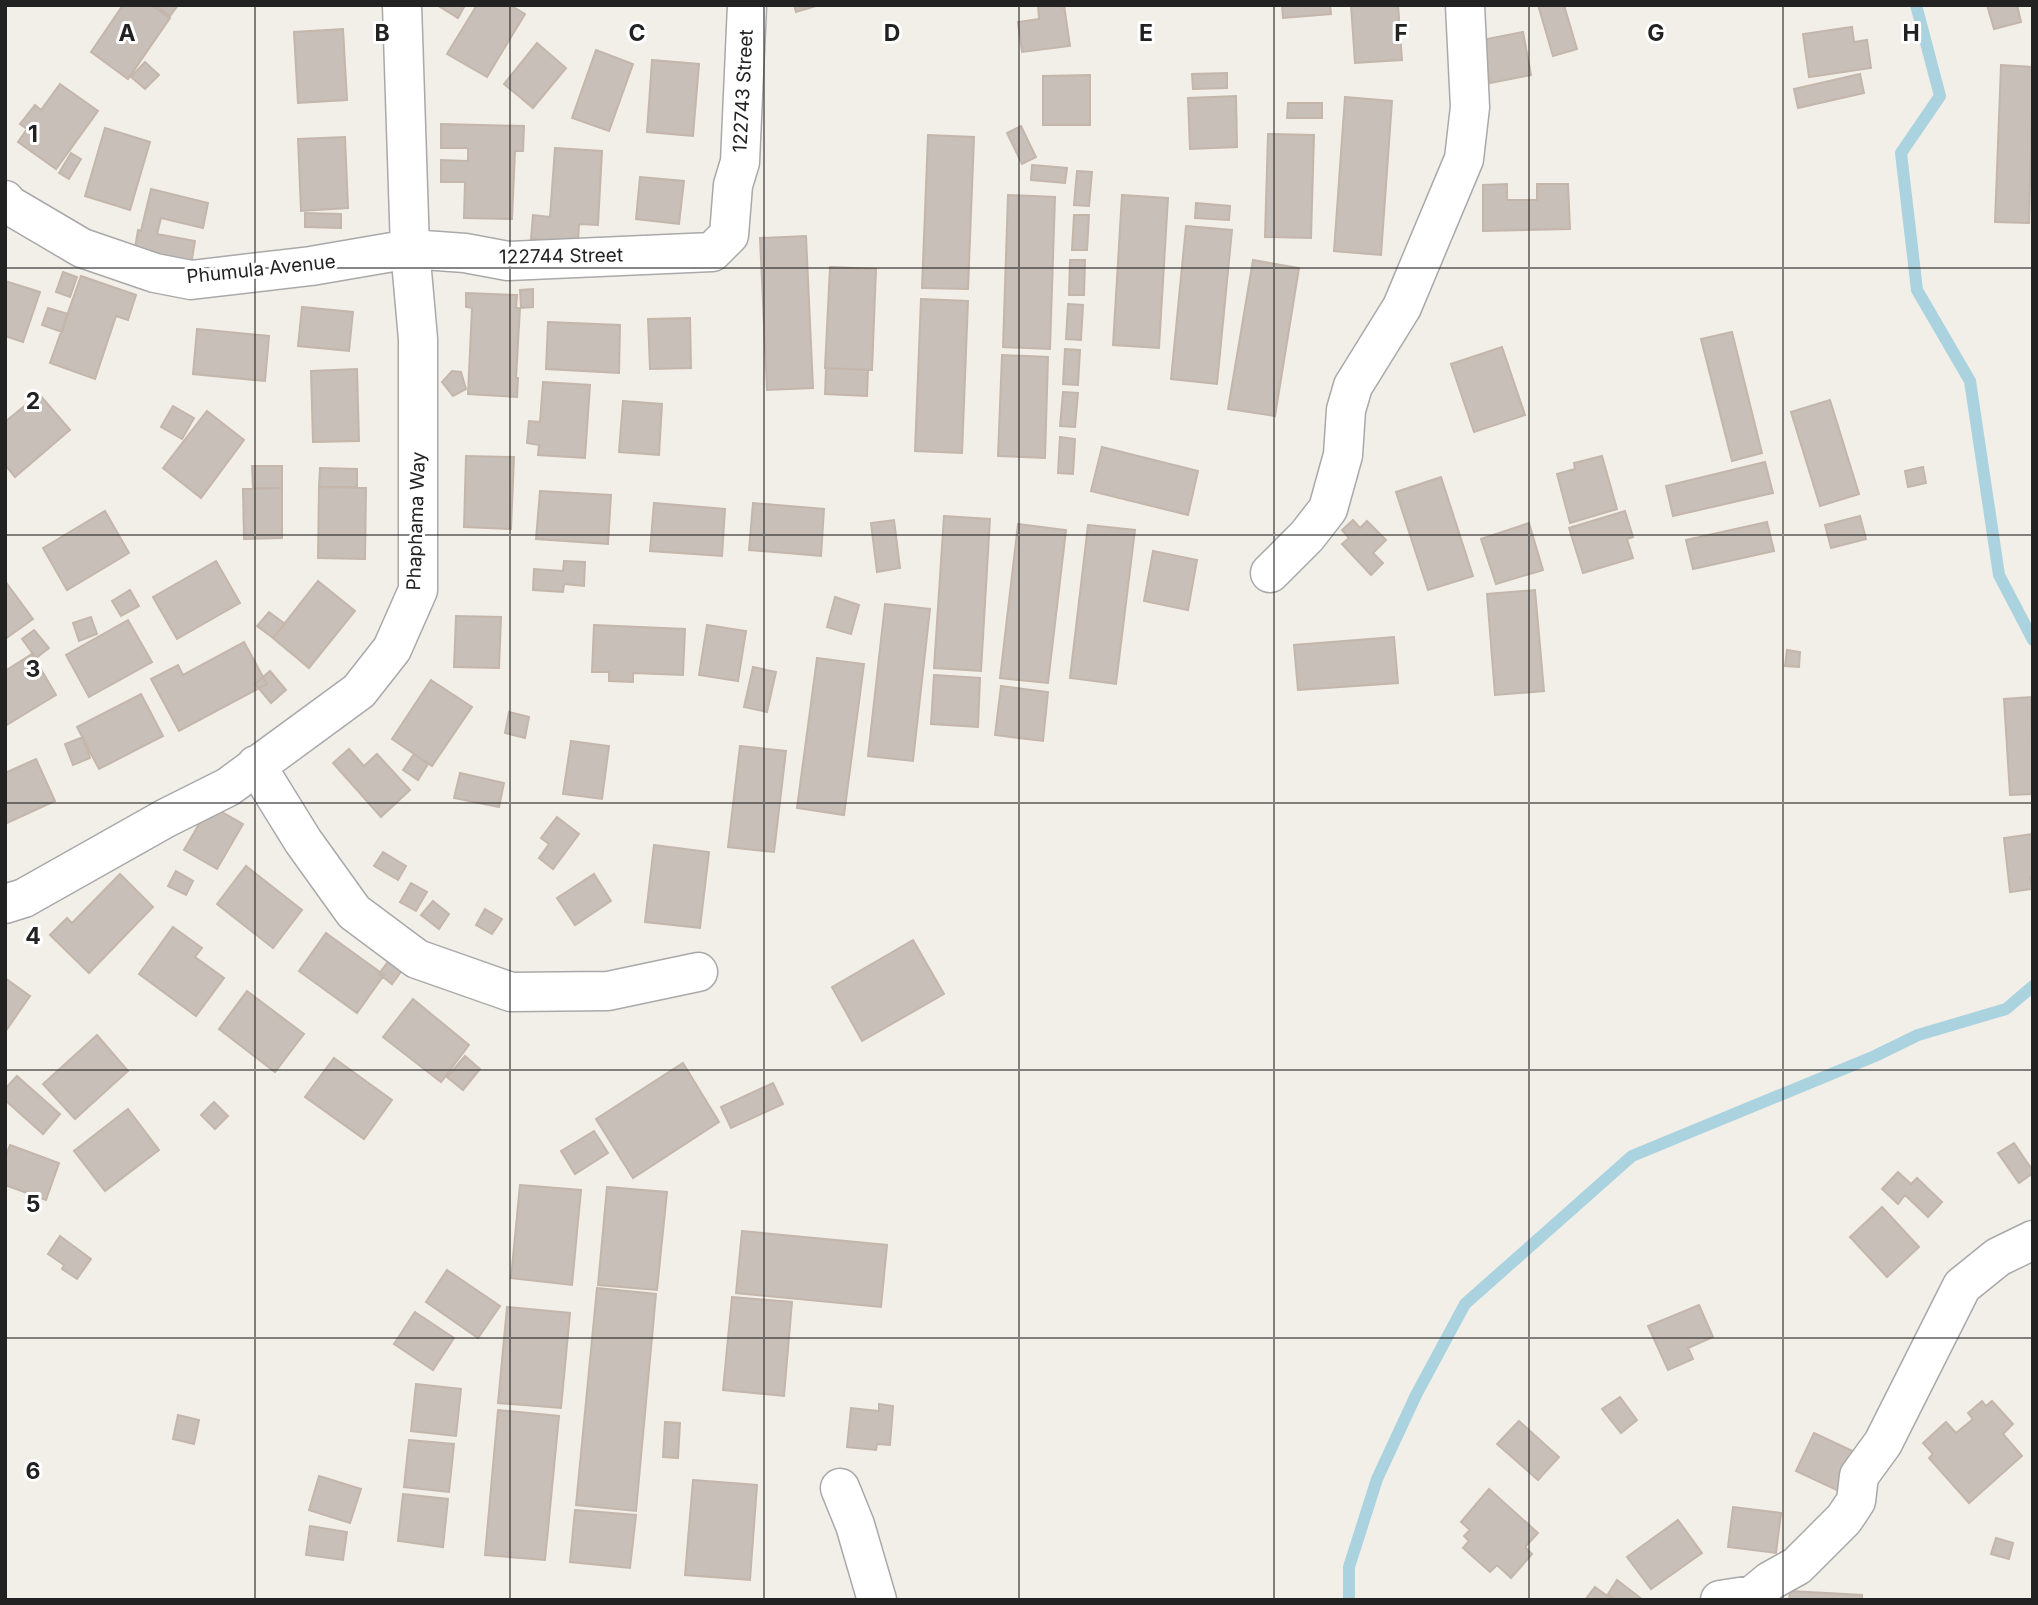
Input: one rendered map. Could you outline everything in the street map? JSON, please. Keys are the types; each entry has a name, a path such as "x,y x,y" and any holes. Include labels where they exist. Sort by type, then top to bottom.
{"street":[{"name":"Phaphama Way","path":"5,904 24,898 166,818 228,787 359,691 392,649 418,590 418,340 410,249 402,5"},
{"name":"122743 Street","path":"712,251 729,236 733,185 740,162 747,5"},
{"path":"1270,573 1307,536 1328,509 1343,455 1346,410 1353,386 1402,307 1464,159 1470,107 1465,5"},
{"name":"Phumula Avenue","path":"5,200 9,205 82,248 155,274 191,280 311,266 410,249"},
{"name":"122744 Street","path":"410,249 465,253 508,261 712,251"},
{"path":"256,765 303,841 354,912 417,958 511,992 608,991 698,972"},
{"path":"1720,1600 1753,1595 1770,1581 1797,1566 1844,1519 1856,1501 1859,1476 1883,1443 1962,1286 1998,1257 2033,1240"},
{"path":"840,1488 855,1525 877,1600"}],"building":[{"path":"123,5 151,5 170,18 128,79 91,52"},
{"path":"155,5 178,5 170,16"},
{"path":"437,5 465,5 458,18"},
{"path":"477,5 510,5 525,14 487,77 447,54"},
{"path":"794,5 819,5 796,12"},
{"path":"1038,5 1064,5 1070,46 1022,52 1018,22 1039,19"},
{"path":"1282,5 1330,5 1331,14 1283,18"},
{"path":"1351,5 1398,5 1402,60 1355,63"},
{"path":"1538,5 1564,5 1577,49 1553,56"},
{"path":"1987,5 2017,5 2021,22 1994,29"},
{"path":"1852,27 1854,42 1867,40 1871,68 1809,77 1803,34"},
{"path":"343,29 347,100 298,103 294,32"},
{"path":"1523,32 1531,75 1490,83 1482,40"},
{"path":"537,43 566,68 533,108 504,84"},
{"path":"596,50 633,64 609,131 572,118"},
{"path":"652,60 699,64 693,136 647,132"},
{"path":"145,62 159,75 145,89 131,77"},
{"path":"2001,65 2033,67 2029,223 1995,222"},
{"path":"1227,73 1227,88 1193,89 1192,74"},
{"path":"1860,74 1864,93 1798,108 1794,89"},
{"path":"1090,75 1090,125 1043,125 1043,76"},
{"path":"60,84 98,111 56,169 18,142 27,129 20,124 35,105 41,110"},
{"path":"1236,96 1237,147 1190,149 1188,98"},
{"path":"1345,97 1392,101 1381,255 1334,251"},
{"path":"1288,103 1322,103 1322,118 1287,118"},
{"path":"441,124 524,126 523,151 515,151 512,219 464,218 465,182 441,182 441,160 468,161 468,148 441,148"},
{"path":"1021,126 1036,157 1022,164 1007,133"},
{"path":"105,128 150,142 130,210 85,196"},
{"path":"1268,134 1314,135 1311,238 1265,237"},
{"path":"928,135 974,137 968,289 922,288"},
{"path":"345,137 348,208 301,211 298,139"},
{"path":"555,148 602,151 598,225 579,224 578,242 531,239 533,215 550,217"},
{"path":"71,153 81,159 69,179 59,173"},
{"path":"1032,165 1067,168 1065,183 1031,180"},
{"path":"1077,171 1092,172 1089,206 1074,205"},
{"path":"640,177 684,181 679,224 636,219"},
{"path":"1507,184 1507,200 1537,200 1537,184 1568,184 1570,229 1483,231 1483,185"},
{"path":"151,189 208,203 203,228 161,218 157,234 195,241 191,265 134,254 138,230 141,231"},
{"path":"1008,195 1055,197 1050,349 1003,347"},
{"path":"1122,195 1168,198 1159,348 1113,345"},
{"path":"1196,203 1230,206 1229,220 1195,218"},
{"path":"305,213 341,214 341,228 305,227"},
{"path":"1074,215 1089,215 1087,250 1072,250"},
{"path":"1186,226 1232,230 1217,384 1171,379"},
{"path":"806,236 813,388 767,390 760,238"},
{"path":"1070,260 1085,260 1084,295 1069,295"},
{"path":"1253,260 1299,268 1275,416 1228,409"},
{"path":"830,267 876,269 872,370 825,368"},
{"path":"63,272 77,277 70,297 56,292"},
{"path":"81,276 136,295 128,320 116,316 95,379 50,363"},
{"path":"5,281 40,292 23,342 5,336"},
{"path":"533,289 533,307 521,308 520,290"},
{"path":"466,293 517,295 516,308 520,308 517,397 468,394 472,308 466,307"},
{"path":"921,299 968,301 962,453 915,451"},
{"path":"1068,304 1083,305 1081,340 1066,339"},
{"path":"302,307 353,312 349,351 298,346"},
{"path":"48,308 68,314 62,332 42,325"},
{"path":"690,318 691,368 650,369 648,319"},
{"path":"548,322 620,325 619,373 546,369"},
{"path":"197,329 269,336 265,381 193,374"},
{"path":"1732,332 1762,453 1732,461 1701,339"},
{"path":"1502,347 1525,415 1474,432 1451,364"},
{"path":"1065,349 1080,350 1078,385 1063,384"},
{"path":"1002,355 1048,357 1045,458 998,456"},
{"path":"826,368 868,370 867,396 825,394"},
{"path":"357,369 359,441 313,442 311,371"},
{"path":"452,371 461,372 466,389 453,396 442,382"},
{"path":"543,382 590,385 585,458 538,455 539,445 527,443 529,421 540,422"},
{"path":"1063,392 1078,393 1075,427 1060,426"},
{"path":"39,394 70,430 15,477 5,465 5,422"},
{"path":"1830,400 1859,494 1820,506 1791,412"},
{"path":"623,401 662,404 659,455 619,452"},
{"path":"173,406 194,418 182,439 161,427"},
{"path":"207,411 244,440 201,498 163,468"},
{"path":"1060,437 1075,439 1073,474 1058,473"},
{"path":"1102,447 1198,471 1188,515 1091,491"},
{"path":"466,456 514,457 511,529 464,527"},
{"path":"1602,456 1617,509 1570,523 1557,474 1575,469 1574,463"},
{"path":"1765,462 1773,493 1673,516 1666,486"},
{"path":"252,466 282,466 282,488 253,488"},
{"path":"1923,467 1926,483 1908,487 1905,471"},
{"path":"320,468 357,469 357,487 319,487"},
{"path":"1441,477 1473,576 1428,590 1396,492"},
{"path":"319,487 366,488 365,559 318,558"},
{"path":"282,488 282,538 244,539 243,489"},
{"path":"540,491 611,495 608,544 536,539"},
{"path":"654,503 725,509 722,556 650,551"},
{"path":"753,503 824,509 821,556 749,550"},
{"path":"105,511 129,553 67,590 43,548"},
{"path":"1625,511 1633,537 1627,539 1633,558 1583,573 1569,528"},
{"path":"944,516 990,519 981,671 934,668"},
{"path":"1860,516 1866,539 1831,548 1825,525"},
{"path":"894,520 900,568 877,572 871,523"},
{"path":"1353,520 1360,528 1367,521 1386,540 1373,553 1383,563 1371,575 1342,544 1349,538 1342,530"},
{"path":"1767,522 1774,551 1693,569 1686,540"},
{"path":"1529,523 1543,570 1496,584 1481,539"},
{"path":"1018,524 1066,530 1048,683 1000,678"},
{"path":"1088,525 1135,530 1116,684 1070,678"},
{"path":"1153,551 1197,560 1188,610 1144,601"},
{"path":"216,561 240,603 177,639 153,597"},
{"path":"564,561 585,562 584,586 564,584 563,592 533,590 534,569 563,571"},
{"path":"5,581 33,619 5,639"},
{"path":"318,581 355,611 309,668 273,638"},
{"path":"130,590 139,606 121,616 112,601"},
{"path":"1535,590 1544,691 1495,695 1487,594"},
{"path":"835,597 859,605 851,634 827,627"},
{"path":"885,604 930,609 913,761 868,756"},
{"path":"269,612 285,624 273,638 257,626"},
{"path":"456,616 501,617 499,668 454,667"},
{"path":"91,617 97,634 79,641 73,623"},
{"path":"128,620 152,662 89,697 66,655"},
{"path":"594,625 685,629 683,675 633,673 633,682 609,681 609,672 592,672"},
{"path":"707,625 746,631 738,681 699,675"},
{"path":"34,630 49,648 36,658 22,639"},
{"path":"1394,637 1398,683 1298,690 1294,645"},
{"path":"244,642 267,684 179,731 151,679 178,665 183,675"},
{"path":"1787,650 1800,652 1799,667 1785,666"},
{"path":"32,654 56,695 5,726 5,671"},
{"path":"817,658 864,664 844,815 797,808"},
{"path":"753,667 776,672 767,712 744,707"},
{"path":"270,671 286,690 271,703 255,684"},
{"path":"934,675 980,678 978,727 931,724"},
{"path":"431,680 472,707 432,766 392,739"},
{"path":"1001,686 1048,692 1043,741 995,735"},
{"path":"141,694 163,736 99,769 77,727"},
{"path":"2031,697 2033,794 2010,795 2004,699"},
{"path":"509,712 529,717 525,738 505,733"},
{"path":"83,737 90,758 73,765 65,744"},
{"path":"571,741 609,746 602,799 563,794"},
{"path":"740,746 786,751 774,852 728,847"},
{"path":"349,749 364,766 377,754 410,790 381,817 333,763"},
{"path":"414,754 428,764 418,780 403,770"},
{"path":"36,759 55,801 5,824 5,773"},
{"path":"460,773 504,783 499,807 454,798"},
{"path":"210,805 243,824 217,869 184,850"},
{"path":"557,817 579,834 553,869 539,858 549,844 541,838"},
{"path":"2033,834 2033,877 2030,877 2032,889 2010,892 2004,838"},
{"path":"654,845 709,852 700,928 645,922"},
{"path":"383,852 406,866 398,880 374,866"},
{"path":"246,866 302,910 273,948 217,904"},
{"path":"176,871 193,881 186,895 168,886"},
{"path":"120,874 153,907 89,973 50,935 67,918 72,923"},
{"path":"594,874 611,901 575,925 557,898"},
{"path":"411,883 427,892 416,911 400,902"},
{"path":"433,901 449,914 439,929 421,915"},
{"path":"485,909 502,919 492,934 476,925"},
{"path":"173,927 202,948 195,957 224,978 196,1016 139,974"},
{"path":"326,933 384,975 357,1013 299,971"},
{"path":"913,940 944,994 862,1041 832,987"},
{"path":"390,959 403,969 392,984 379,974"},
{"path":"5,978 30,996 5,1032"},
{"path":"247,991 304,1034 275,1072 219,1029"},
{"path":"413,999 469,1045 441,1082 383,1037"},
{"path":"97,1035 128,1071 75,1119 43,1084"},
{"path":"465,1056 480,1069 463,1090 447,1077"},
{"path":"334,1058 392,1100 364,1139 305,1097"},
{"path":"683,1063 719,1122 633,1178 596,1119"},
{"path":"17,1076 60,1114 43,1134 5,1100 5,1089"},
{"path":"773,1083 783,1104 731,1128 721,1107"},
{"path":"214,1102 228,1116 215,1129 201,1115"},
{"path":"128,1109 159,1150 105,1191 74,1151"},
{"path":"594,1131 608,1153 575,1174 561,1151"},
{"path":"2014,1143 2033,1171 2019,1183 1998,1153"},
{"path":"10,1145 59,1163 46,1200 5,1185 5,1158"},
{"path":"1898,1172 1911,1184 1917,1178 1942,1202 1928,1217 1905,1195 1898,1204 1882,1189"},
{"path":"520,1185 581,1190 572,1285 511,1278"},
{"path":"607,1187 667,1192 657,1290 598,1285"},
{"path":"1882,1207 1919,1247 1887,1277 1850,1237"},
{"path":"742,1231 887,1245 881,1307 736,1293"},
{"path":"60,1236 91,1259 77,1279 62,1269 64,1265 48,1254"},
{"path":"447,1270 500,1306 478,1338 426,1302"},
{"path":"597,1288 656,1294 636,1511 576,1505"},
{"path":"732,1297 792,1302 784,1396 723,1390"},
{"path":"1699,1305 1713,1337 1688,1348 1693,1359 1668,1370 1648,1326"},
{"path":"507,1307 570,1313 561,1408 498,1403"},
{"path":"415,1312 454,1338 433,1370 394,1344"},
{"path":"416,1384 461,1389 456,1436 411,1431"},
{"path":"1620,1397 1637,1420 1621,1433 1602,1409"},
{"path":"1982,1401 1986,1406 1992,1401 2013,1424 2003,1434 2022,1456 1969,1503 1929,1458 1933,1454 1923,1443 1946,1422 1956,1433 1973,1419 1968,1413"},
{"path":"879,1404 893,1406 890,1445 877,1444 876,1450 847,1447 851,1408 879,1411"},
{"path":"498,1410 559,1416 545,1560 485,1555"},
{"path":"178,1415 199,1420 194,1444 173,1439"},
{"path":"1519,1421 1559,1457 1538,1480 1497,1444"},
{"path":"665,1422 680,1423 678,1458 663,1457"},
{"path":"1814,1433 1859,1454 1841,1492 1796,1471"},
{"path":"409,1440 454,1444 449,1492 404,1487"},
{"path":"319,1476 361,1489 350,1523 309,1510"},
{"path":"693,1480 757,1485 750,1580 685,1575"},
{"path":"1489,1489 1538,1533 1525,1547 1532,1554 1511,1578 1497,1565 1490,1572 1463,1548 1469,1541 1464,1536 1470,1530 1461,1522"},
{"path":"403,1494 448,1499 443,1547 398,1541"},
{"path":"1733,1507 1781,1513 1776,1553 1728,1547"},
{"path":"575,1510 636,1515 630,1568 570,1562"},
{"path":"1678,1520 1702,1553 1651,1589 1627,1557"},
{"path":"310,1526 347,1532 343,1560 306,1555"},
{"path":"1996,1538 2013,1543 2009,1559 1991,1554"},
{"path":"1617,1580 1643,1600 1616,1600 1608,1594"},
{"path":"1595,1587 1613,1600 1585,1600"},
{"path":"1790,1591 1862,1595 1862,1600 1789,1600"}],"waterway":[{"path":"1916,5 1940,96 1901,153 1917,290 1970,381 1999,575 2033,640"},
{"path":"1349,1600 1349,1567 1377,1479 1416,1395 1465,1304 1632,1156 1875,1056 1918,1035 2006,1009 2033,986"}]}
